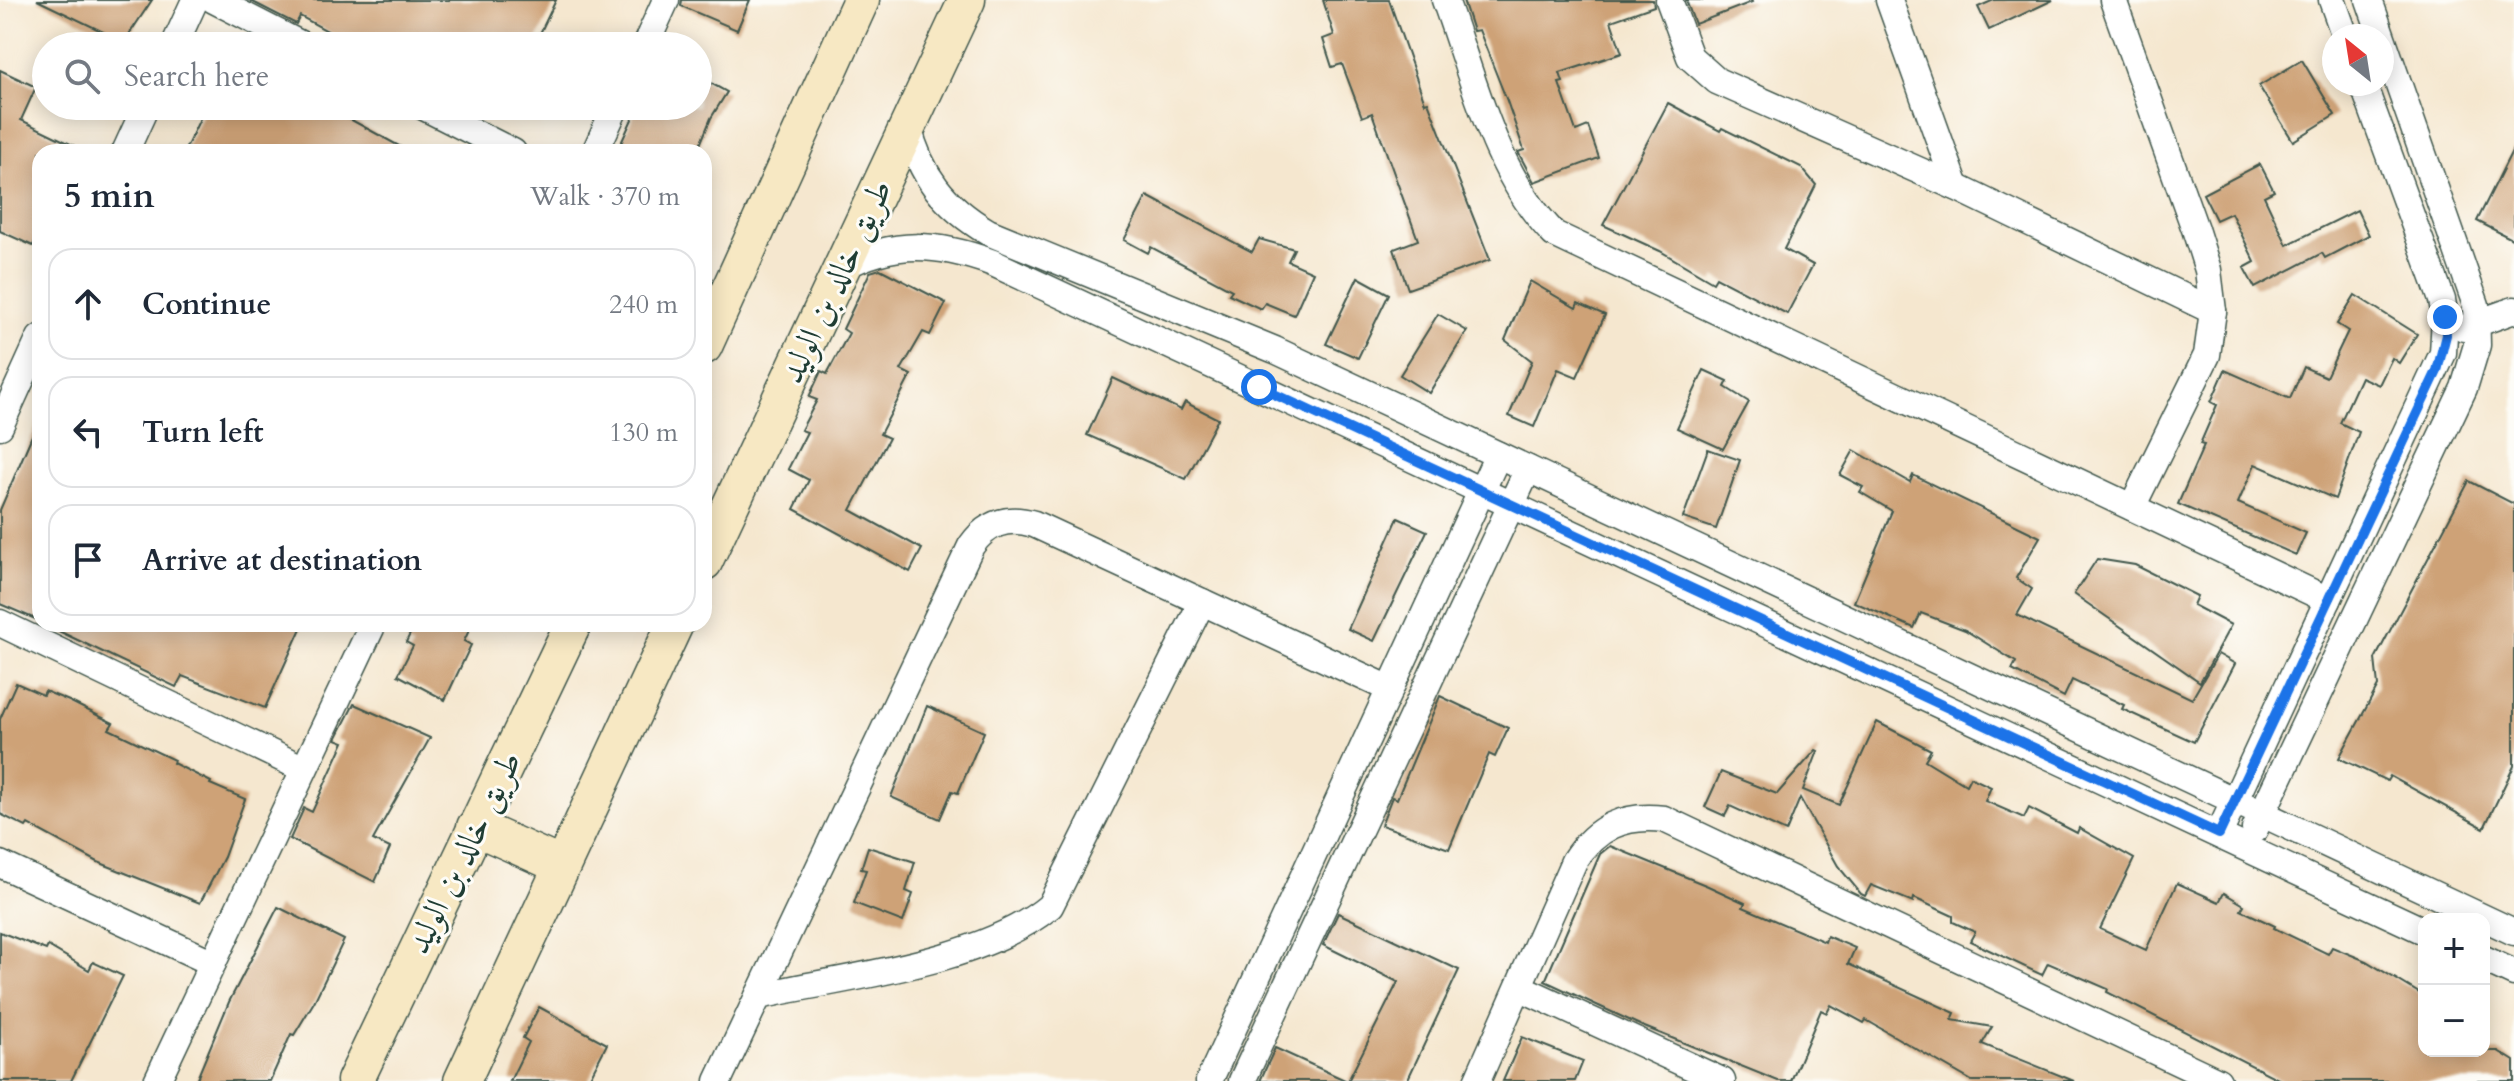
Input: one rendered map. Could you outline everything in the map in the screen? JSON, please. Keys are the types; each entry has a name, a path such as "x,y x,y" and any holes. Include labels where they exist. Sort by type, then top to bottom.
{"street":[{"path":"180,32 195,0"},
{"path":"214,0 277,32"},
{"path":"651,32 666,0"},
{"path":"712,328 861,0"},
{"name":"طريق خالد بن الوليد","path":"712,545 967,0"},
{"path":"1445,0 1511,180 1530,210 1554,234 2328,600"},
{"path":"1669,0 1690,57 1702,71 1956,187 2213,311"},
{"path":"1889,0 1956,187"},
{"path":"2113,0 2199,242 2208,270 2213,311 2207,355 2132,507"},
{"path":"2332,0 2341,24"},
{"path":"2247,847 2473,367 2478,323 2471,290 2369,0"},
{"path":"2219,834 2437,371 2446,335 2442,300 2367,96"},
{"path":"129,144 140,120"},
{"path":"450,120 497,144"},
{"path":"599,144 610,120"},
{"path":"908,126 914,153 926,178 953,209 988,232 1275,350 2514,932"},
{"path":"841,268 861,257 905,246 950,248 971,255 2418,928"},
{"path":"2446,335 2514,310"},
{"path":"0,426 30,386"},
{"path":"1209,1081 1498,455"},
{"path":"1242,1081 1528,469"},
{"path":"718,1081 980,534 1005,520 1034,524 1390,689"},
{"path":"758,996 966,949 1031,922 1050,906 1202,602"},
{"path":"0,623 304,769"},
{"path":"157,1081 369,632"},
{"name":"طريق خالد بن الوليد","path":"355,1081 569,632"},
{"path":"462,1081 671,632"},
{"path":"1477,1081 1586,843 1602,829 1622,820 1643,816 1664,819 2218,1081"},
{"path":"475,827 562,866"},
{"path":"0,864 213,963"},
{"path":"2490,962 2514,973"},
{"path":"1519,987 1722,1081"}],"building":[{"path":"37,0 152,0 131,32 103,32"},
{"path":"249,0 556,0 541,32 329,32 300,16 296,24"},
{"path":"682,0 750,0 737,30 681,6"},
{"path":"1323,0 1389,0 1425,103 1428,102 1490,260 1408,289 1394,249 1418,240 1372,113 1362,117 1342,64 1332,67 1323,39 1334,35"},
{"path":"1463,0 1653,0 1654,6 1611,21 1622,53 1560,73 1563,82 1559,83 1576,131 1588,126 1599,158 1534,182 1518,152 1524,150 1507,101 1479,30 1473,31"},
{"path":"1686,0 1751,0 1752,2 1695,24"},
{"path":"1994,0 2053,0 1989,30 1978,7"},
{"path":"2302,60 2335,115 2293,141 2259,86"},
{"path":"0,70 32,85 32,96 21,120 70,144 32,144 32,246 0,231"},
{"path":"712,84 727,92 712,116"},
{"path":"1668,103 1720,131 1722,128 1801,167 1816,185 1784,249 1813,265 1787,314 1716,277 1713,282 1660,251 1603,225"},
{"path":"199,120 352,120 395,144 188,144"},
{"path":"632,120 710,120 700,144 621,144"},
{"path":"2514,147 2514,240 2477,221"},
{"path":"2260,164 2274,191 2264,196 2287,245 2357,210 2369,235 2325,258 2322,253 2255,288 2244,268 2255,262 2231,213 2216,220 2203,194"},
{"path":"1147,196 1252,252 1259,239 1294,249 1288,261 1313,272 1294,315 1265,303 1261,309 1229,294 1232,290 1151,247 1148,253 1124,240"},
{"path":"880,269 946,303 930,335 923,332 901,370 911,375 880,434 889,438 851,510 922,549 910,572 794,509 809,480 788,469 807,432 801,430 817,400 809,397 821,371 827,374 849,333 843,329 870,272"},
{"path":"1358,277 1389,294 1358,358 1326,344"},
{"path":"1530,281 1576,308 1578,303 1605,315 1577,377 1558,369 1534,427 1509,416 1532,361 1505,340"},
{"path":"2355,295 2417,334 2399,363 2392,358 2379,385 2361,377 2340,423 2359,432 2335,499 2255,464 2238,503 2306,533 2296,555 2178,504 2204,445 2200,444 2217,405 2211,402 2225,370 2290,399 2304,367 2326,377 2348,331 2337,324"},
{"path":"1438,314 1467,331 1429,393 1400,375"},
{"path":"1704,370 1728,381 1725,387 1749,402 1723,449 1677,428"},
{"path":"1113,378 1181,410 1185,402 1218,419 1186,479 1087,435"},
{"path":"32,436 32,618 0,604 0,510"},
{"path":"1708,449 1740,460 1716,529 1683,518"},
{"path":"1854,450 1910,482 1913,475 2040,537 2016,578 2032,589 2017,615 2192,699 2218,654 2235,664 2194,742 2122,709 2124,705 2072,680 2064,697 2012,670 2016,662 1965,630 1921,613 1914,628 1854,602 1892,511 1860,492 1863,487 1840,475"},
{"path":"2469,481 2514,504 2514,766 2484,828 2390,776 2387,781 2339,758 2378,686 2375,659"},
{"path":"1398,518 1427,531 1374,641 1348,629"},
{"path":"2097,559 2135,565 2197,596 2193,605 2231,625 2200,682 2074,594"},
{"path":"61,632 299,632 265,708 182,676 176,687"},
{"path":"411,632 468,632 464,641 471,645 445,700 398,675 413,646 406,642"},
{"path":"16,683 43,695 45,691 113,723 109,729 174,760 173,763 210,784 245,799 224,857 200,903 98,862 28,824 26,827 0,814 0,719"},
{"path":"1440,696 1508,728 1495,757 1489,754 1449,849 1381,825 1392,797 1397,799"},
{"path":"354,704 430,738 373,840 390,848 375,882 290,839 304,808 312,812 344,742 336,739"},
{"path":"927,706 984,732 958,793 952,791 940,819 891,797"},
{"path":"1877,722 1931,750 1925,760 1966,785 1970,777 1991,787 1985,801 2024,818 2029,808 2077,833 2079,828 2134,859 2100,929 2146,950 2177,883 2219,902 2224,893 2244,905 2241,910 2274,928 2328,954 2332,947 2366,961 2418,992 2418,1057 2490,1057 2490,1051 2498,1051 2514,1061 2514,1081 2282,1081 2107,992 2108,989 2048,963 2042,975 1970,941 1975,932 1953,922 1953,916 1914,898 1913,902 1871,885 1865,896 1861,894 1838,866 1800,798 1786,832 1730,806 1725,816 1705,807 1721,772 1777,794 1816,750 1803,790 1839,805"},
{"path":"1610,846 1708,886 1745,903 1743,907 1825,942 1827,936 1855,948 1848,964 1955,1013 1952,1020 1992,1027 1982,1044 2074,1081 1972,1081 1866,1020 1864,1023 1831,1005 1827,1013 1821,1010 1791,1081 1778,1081 1642,1026 1545,981 1600,854"},
{"path":"868,847 915,862 906,891 913,894 903,922 854,903 866,870 861,869"},
{"path":"278,907 344,940 314,1002 294,1035 291,1034 270,1081 196,1081 229,1002"},
{"path":"1338,913 1459,970 1407,1081 1348,1081 1398,982 1323,945"},
{"path":"0,932 46,950 48,946 89,970 93,962 123,976 71,1081 0,1081"},
{"path":"539,1007 607,1044 588,1081 510,1081 529,1042 523,1038"},
{"path":"1522,1037 1583,1061 1575,1081 1503,1081"},
{"path":"1275,1048 1347,1081 1260,1081"}],"route":[{"path":"1259,387 2219,834 2437,371 2446,335 2445,317"}]}
